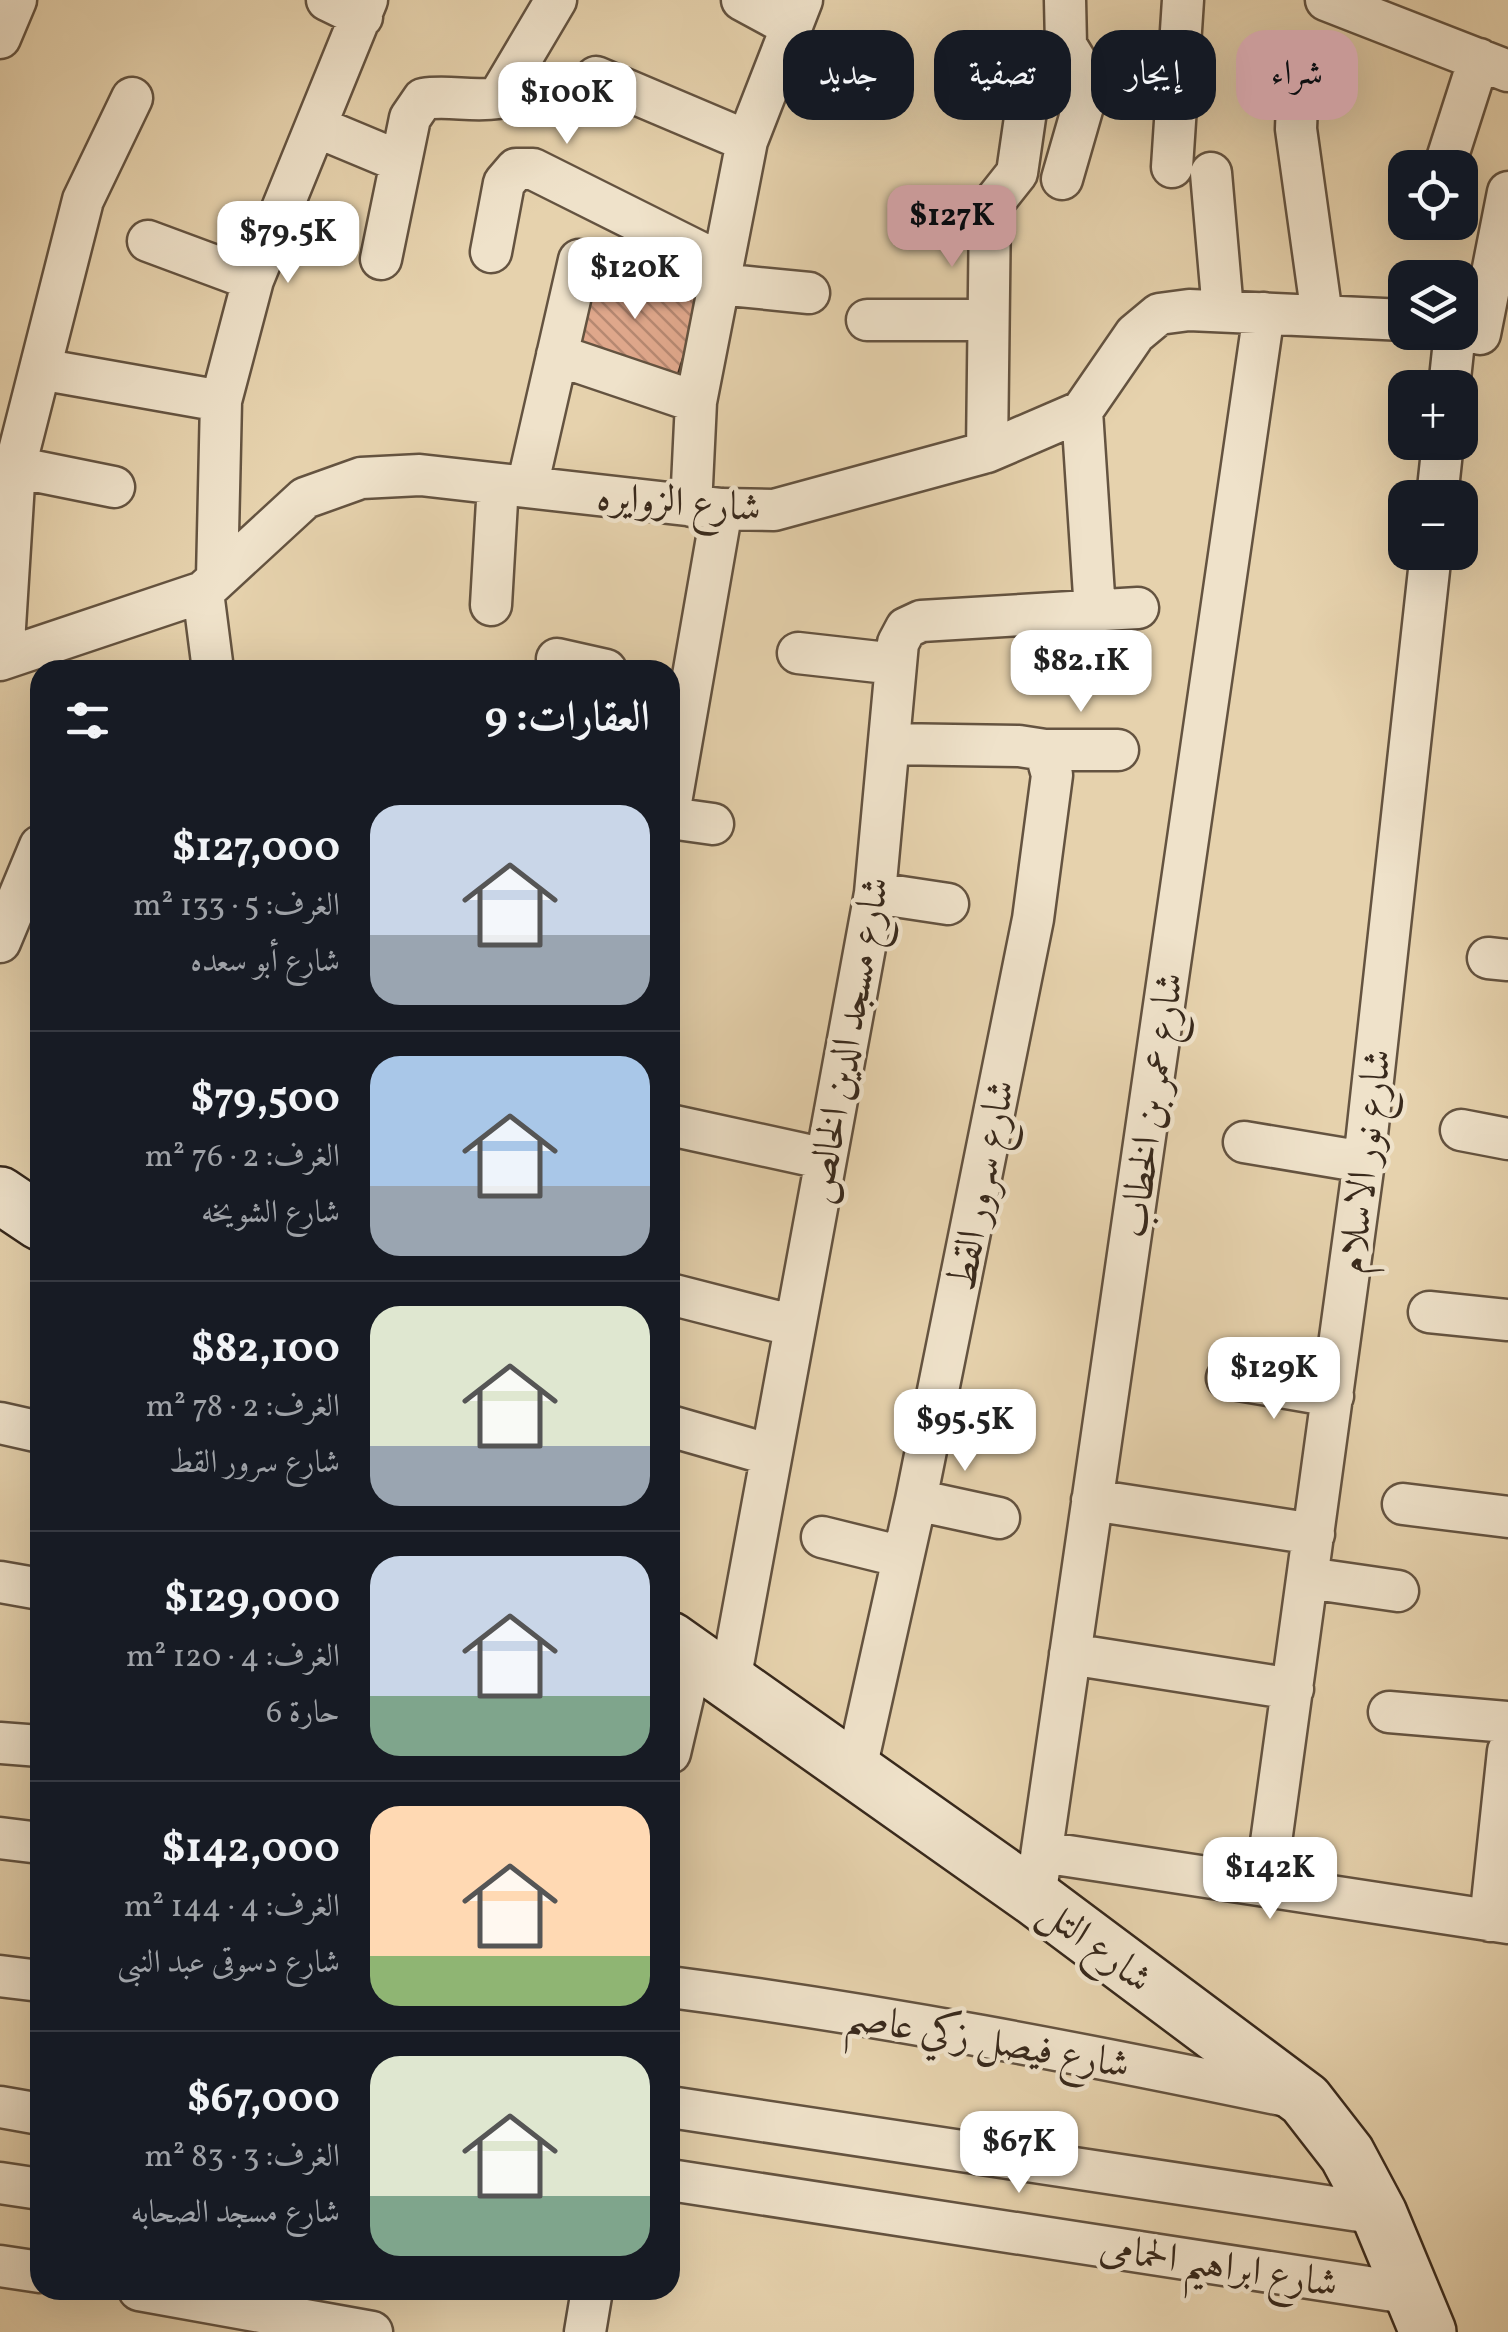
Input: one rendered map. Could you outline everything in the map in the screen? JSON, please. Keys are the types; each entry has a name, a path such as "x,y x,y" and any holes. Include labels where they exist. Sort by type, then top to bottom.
{"street":[{"path":"0,38 16,0"},
{"path":"381,259 410,118 422,99 498,98 556,0"},
{"path":"681,688 707,508 696,402 748,141 797,14 742,0"},
{"path":"1062,179 1086,96 1086,78 1066,45 1065,0"},
{"path":"1172,167 1184,0"},
{"path":"1326,0 1493,65 1453,150"},
{"path":"212,660 210,585 221,401 252,280 317,127 352,6"},
{"path":"596,76 748,141"},
{"path":"2,660 14,467 83,200 132,98"},
{"path":"986,452 990,207 1017,173 1025,120"},
{"path":"1296,120 1322,316"},
{"path":"317,127 401,162"},
{"path":"490,252 504,183 516,169 533,169 721,274 809,292"},
{"path":"1211,174 1223,311"},
{"path":"1478,328 1501,263 1508,192"},
{"path":"148,241 252,280"},
{"path":"491,606 512,486 558,356 579,260"},
{"path":"1095,610 1082,410 1135,334 1159,314 1189,310 1388,319"},
{"name":"شارع عمر بن الخطاب","path":"1038,1875 1264,313"},
{"path":"867,320 987,320"},
{"path":"558,356 696,402"},
{"path":"40,369 221,401"},
{"name":"شارع الزوايره","path":"2,660 210,585 305,498 361,478 420,475 707,508 774,510 986,452 1082,410"},
{"path":"14,467 114,488"},
{"name":"شارع نور الاسلام","path":"1265,1886 1364,1162 1429,570"},
{"name":"شارع مسجد الدين الخالص","path":"680,1719 771,1455 875,893 898,642 906,628 921,622 1138,608"},
{"path":"798,653 896,664"},
{"path":"558,658 566,660"},
{"path":"889,744 1118,750"},
{"name":"شارع سرور القط","path":"856,1770 916,1500 1034,920 1052,775 1044,750"},
{"path":"680,819 714,824"},
{"path":"0,942 27,865"},
{"path":"875,893 948,904"},
{"path":"680,1127 826,1159"},
{"path":"1461,1130 1508,1139"},
{"path":"1244,1142 1364,1162"},
{"path":"680,1297 795,1326"},
{"path":"1428,1312 1508,1320"},
{"path":"1227,1378 1333,1396"},
{"path":"0,1423 30,1430"},
{"path":"680,1429 771,1455"},
{"path":"916,1500 1000,1518"},
{"path":"1092,1500 1314,1534"},
{"path":"1403,1504 1508,1517"},
{"path":"822,1538 903,1557"},
{"path":"1308,1578 1398,1590"},
{"path":"0,1582 30,1588"},
{"path":"1070,1654 1292,1689"},
{"name":"شارع التل","path":"698,1659 856,1770 1038,1875 1305,2100 1346,2154 1380,2214 1420,2313"},
{"path":"1389,1712 1508,1722"},
{"path":"0,1742 30,1745"},
{"path":"1038,1875 1265,1886 1499,1922 1508,1751"},
{"path":"0,1838 30,1842"},
{"path":"0,1976 30,1980"},
{"name":"شارع فيصل زكي عاصم","path":"680,1989 940,2028 1108,2058 1305,2100"},
{"path":"0,2107 30,2112"},
{"path":"680,2109 1380,2214"},
{"name":"شارع ابراهيم الحمامى","path":"680,2182 1420,2313"},
{"path":"0,2183 30,2188"},
{"path":"0,2266 30,2270"},
{"path":"195,2300 372,2332"},
{"path":"585,2332 590,2300"}],"building":[{"path":"634,265 671,280 672,274 706,286 674,387 564,352 583,268 626,280"}]}
